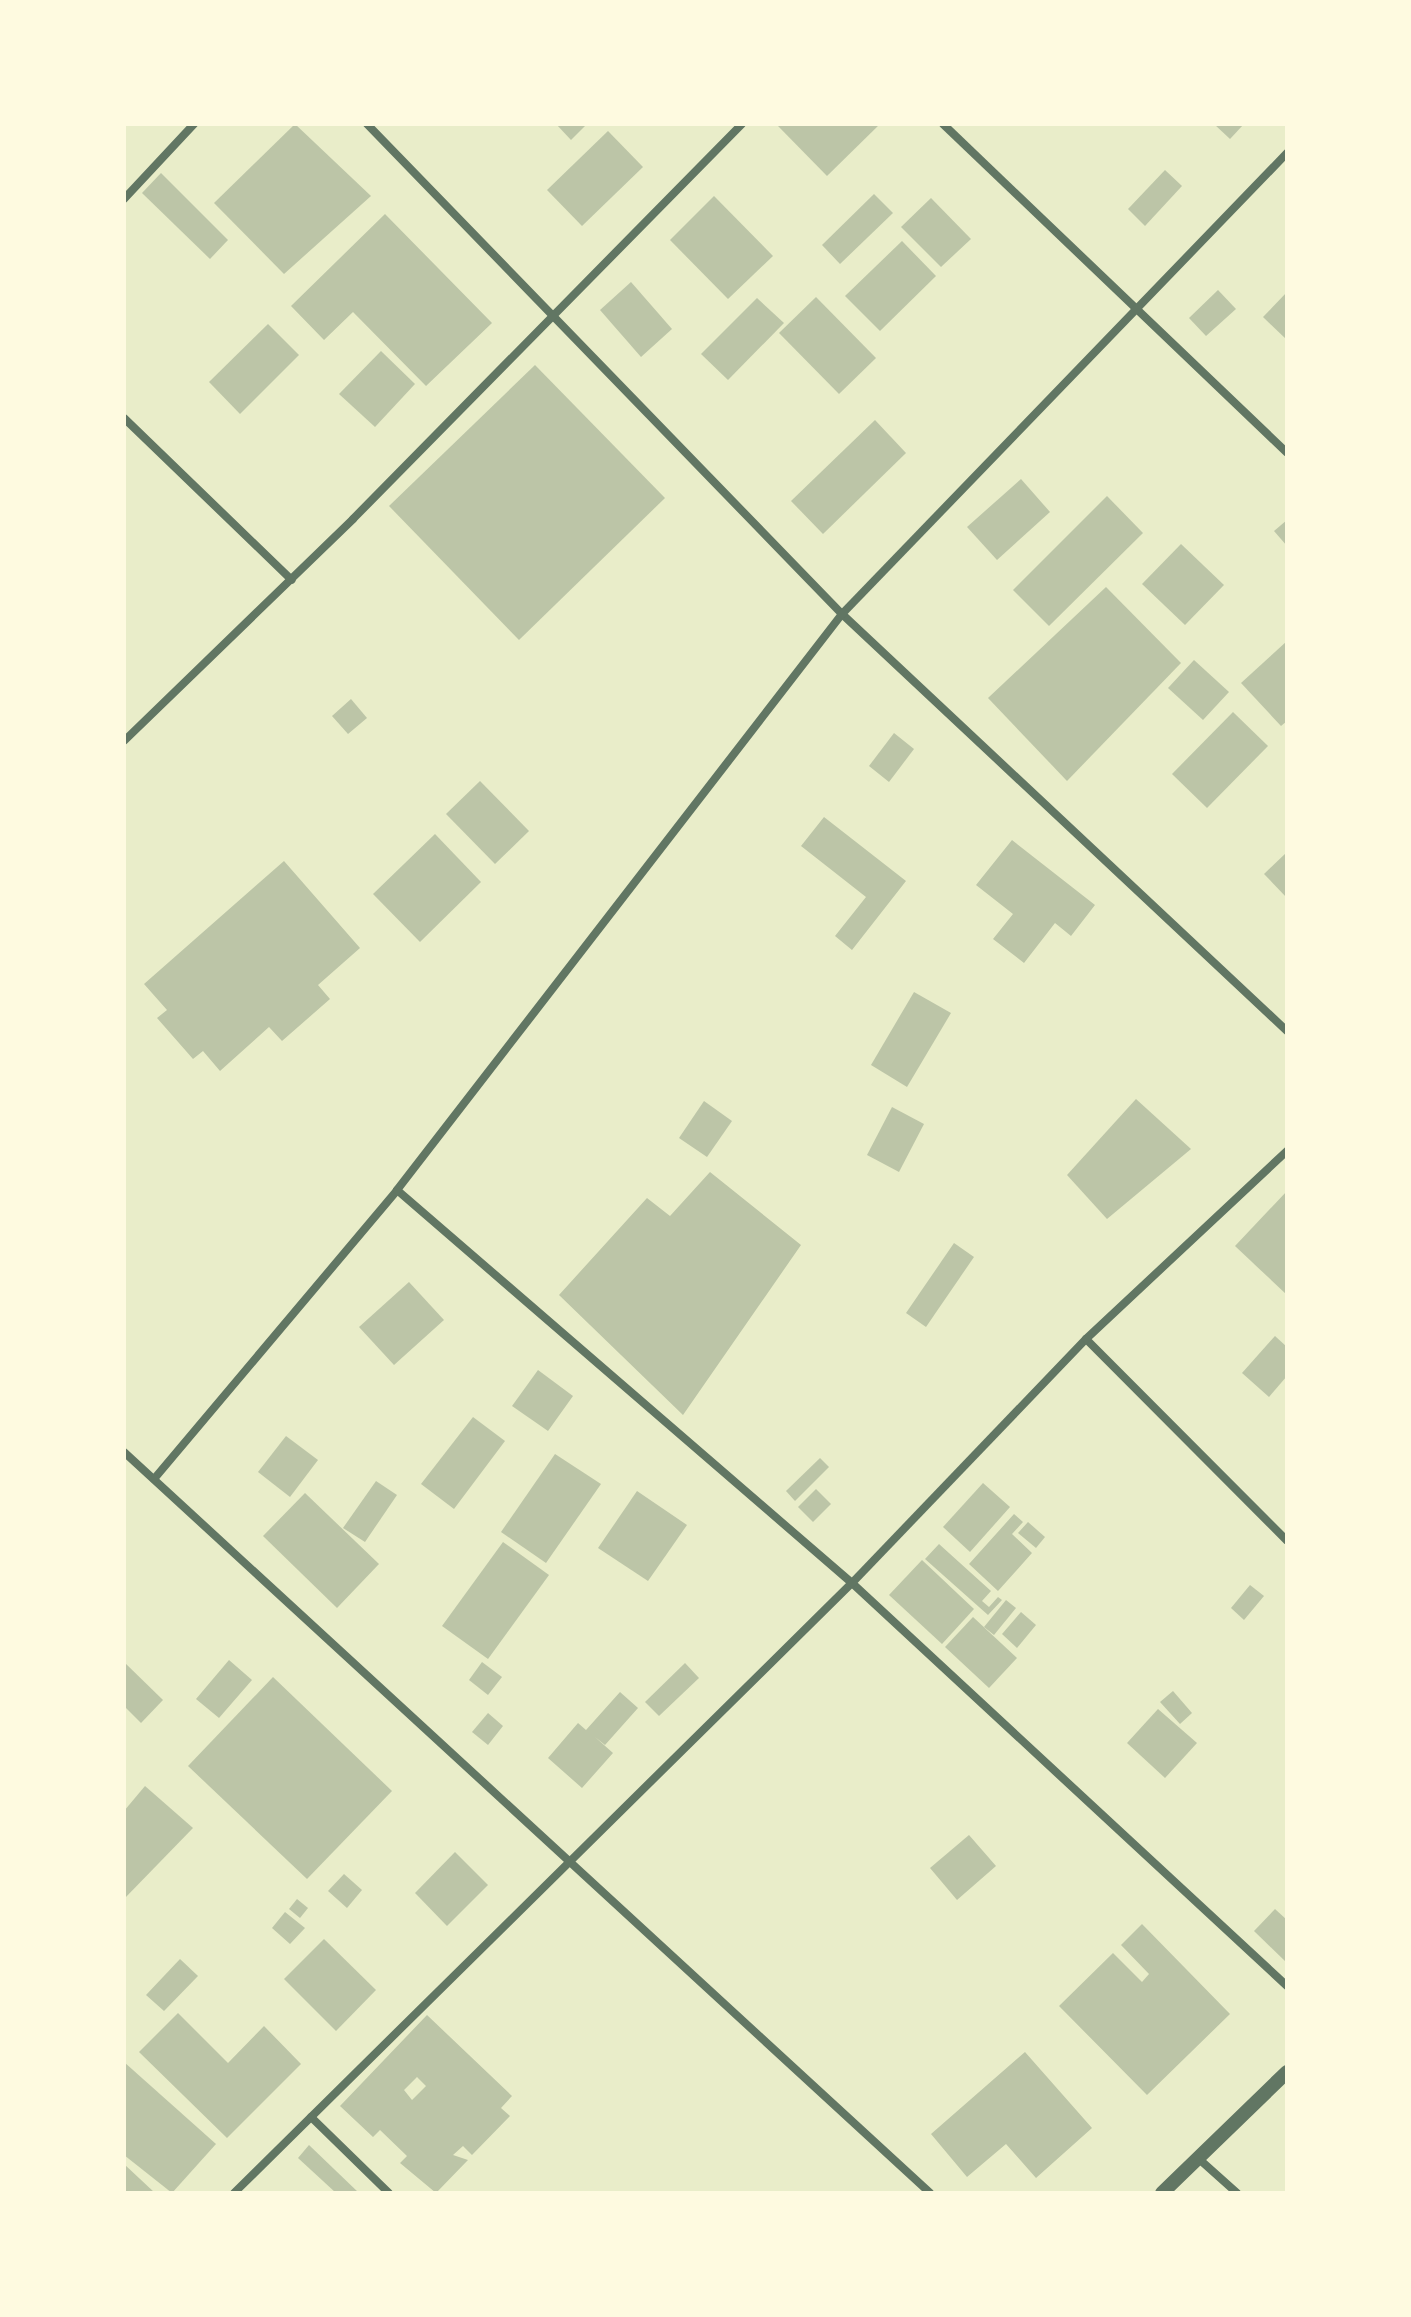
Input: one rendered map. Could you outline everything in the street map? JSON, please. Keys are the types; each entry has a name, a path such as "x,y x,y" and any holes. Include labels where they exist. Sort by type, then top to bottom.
{"street":[{"path":"124,199 194,124"},
{"path":"367,124 842,614 1287,1031"},
{"path":"124,741 292,580 742,124"},
{"path":"943,124 1136,305 1287,453"},
{"path":"154,1479 397,1190 842,614 1136,305 1287,153"},
{"path":"124,418 292,580"},
{"path":"234,2193 852,1583 1086,1339 1287,1151"},
{"path":"397,1190 852,1583 1287,1986"},
{"path":"1086,1339 1287,1541"},
{"path":"124,1452 930,2193"},
{"path":"1162,2193 1287,2072"},
{"path":"311,2117 389,2193"},
{"path":"1199,2159 1237,2193"}],"building":[{"path":"295,124 371,196 284,274 214,203"},
{"path":"556,124 587,124 571,140"},
{"path":"780,124 880,124 827,176 778,126"},
{"path":"1214,124 1244,124 1230,139"},
{"path":"608,131 643,167 582,226 547,190"},
{"path":"1165,170 1182,186 1145,226 1128,209"},
{"path":"161,173 228,240 210,259 142,193"},
{"path":"874,194 893,213 840,264 822,245"},
{"path":"714,196 773,256 728,299 670,240"},
{"path":"931,198 971,239 941,267 901,227"},
{"path":"385,214 492,323 426,386 353,312 324,340 291,306"},
{"path":"902,241 936,276 880,331 845,296"},
{"path":"631,282 672,329 641,357 600,310"},
{"path":"1218,290 1236,309 1206,336 1189,318"},
{"path":"1287,292 1287,340 1263,317"},
{"path":"816,297 876,358 839,394 779,333"},
{"path":"757,298 784,323 728,380 701,354"},
{"path":"268,324 299,355 240,414 209,382"},
{"path":"381,351 415,384 375,427 339,394"},
{"path":"535,365 665,498 519,640 389,506"},
{"path":"875,420 906,453 823,534 791,501"},
{"path":"1021,479 1050,512 997,560 967,527"},
{"path":"1107,496 1143,533 1049,626 1013,590"},
{"path":"1287,520 1287,546 1274,531"},
{"path":"1181,544 1224,585 1185,625 1142,584"},
{"path":"1106,587 1181,663 1067,781 988,698"},
{"path":"1287,641 1287,721 1281,726 1241,683"},
{"path":"1194,660 1229,692 1203,720 1168,688"},
{"path":"351,699 367,718 348,734 332,716"},
{"path":"1233,712 1268,746 1207,808 1172,774"},
{"path":"894,733 914,749 889,782 869,766"},
{"path":"480,781 529,831 495,864 446,814"},
{"path":"824,817 906,881 852,950 835,936 866,897 801,846"},
{"path":"435,834 481,882 420,942 373,894"},
{"path":"1012,840 1095,905 1071,936 1055,923 1024,963 993,939 1013,914 976,885"},
{"path":"1287,852 1287,898 1264,874"},
{"path":"284,861 360,948 318,985 330,999 282,1041 269,1027 220,1071 203,1051 193,1059 157,1018 167,1010 144,984"},
{"path":"914,992 951,1013 907,1087 871,1065"},
{"path":"1136,1099 1191,1149 1107,1219 1067,1175"},
{"path":"704,1101 732,1121 707,1157 679,1138"},
{"path":"892,1107 924,1124 899,1172 867,1155"},
{"path":"710,1172 801,1245 683,1415 559,1295 647,1198 670,1216"},
{"path":"1287,1191 1287,1295 1235,1246"},
{"path":"954,1243 974,1257 926,1327 906,1313"},
{"path":"409,1282 444,1320 394,1365 359,1327"},
{"path":"1275,1336 1287,1347 1287,1376 1269,1397 1242,1373"},
{"path":"538,1370 573,1396 548,1431 512,1406"},
{"path":"473,1417 505,1441 454,1509 421,1484"},
{"path":"286,1436 318,1460 290,1497 258,1472"},
{"path":"555,1454 601,1484 546,1563 501,1532"},
{"path":"820,1458 829,1467 795,1501 786,1491"},
{"path":"376,1481 397,1495 365,1542 343,1528"},
{"path":"983,1483 1010,1507 970,1552 943,1527"},
{"path":"816,1489 831,1504 813,1522 798,1507"},
{"path":"637,1491 687,1525 648,1581 598,1548"},
{"path":"305,1493 379,1564 337,1608 263,1536"},
{"path":"1014,1514 1023,1522 1012,1534 1032,1553 998,1591 969,1564"},
{"path":"1028,1522 1045,1537 1036,1548 1018,1533"},
{"path":"503,1542 549,1575 488,1659 442,1626"},
{"path":"939,1544 991,1591 982,1601 989,1607 998,1597 1002,1600 988,1615 925,1559"},
{"path":"922,1560 974,1609 942,1644 889,1595"},
{"path":"1250,1585 1264,1596 1244,1620 1231,1608"},
{"path":"1006,1600 1016,1608 994,1635 984,1627"},
{"path":"1021,1612 1036,1625 1017,1648 1002,1634"},
{"path":"973,1617 1017,1658 989,1688 945,1647"},
{"path":"229,1660 252,1680 219,1718 196,1699"},
{"path":"124,1662 163,1700 141,1723 124,1706"},
{"path":"482,1662 502,1677 488,1695 469,1680"},
{"path":"685,1663 699,1678 659,1716 645,1702"},
{"path":"273,1677 392,1791 307,1879 188,1766"},
{"path":"1173,1691 1192,1713 1180,1724 1160,1702"},
{"path":"620,1692 638,1708 605,1745 595,1737 613,1753 582,1788 548,1758 578,1723 586,1730"},
{"path":"1158,1709 1197,1743 1165,1778 1127,1743"},
{"path":"488,1713 503,1726 488,1745 472,1732"},
{"path":"145,1786 193,1828 124,1899 124,1811"},
{"path":"969,1835 996,1866 957,1900 930,1868"},
{"path":"455,1852 488,1885 447,1926 415,1893"},
{"path":"344,1874 362,1890 347,1908 328,1891"},
{"path":"297,1899 308,1908 300,1918 289,1909"},
{"path":"1275,1909 1287,1920 1287,1963 1254,1931"},
{"path":"285,1912 305,1928 290,1944 272,1928"},
{"path":"1142,1924 1230,2014 1147,2095 1059,2006 1113,1953 1142,1982 1149,1974 1121,1945"},
{"path":"324,1939 376,1990 336,2031 284,1979"},
{"path":"180,1959 198,1976 164,2011 146,1995"},
{"path":"178,2013 228,2063 264,2026 301,2064 227,2138 139,2052"},
{"path":"427,2015 512,2096 501,2108 510,2116 472,2155 463,2146 453,2155 468,2160 436,2193 400,2163 407,2156 380,2130 373,2137 340,2106","holes":["417,2077 426,2086 412,2100 404,2090"]},
{"path":"1025,2052 1092,2128 1036,2178 1006,2144 967,2177 931,2134"},
{"path":"124,2062 216,2144 172,2193 124,2155"},
{"path":"309,2145 359,2193 336,2193 298,2158"},
{"path":"124,2164 155,2193 124,2193"}]}
